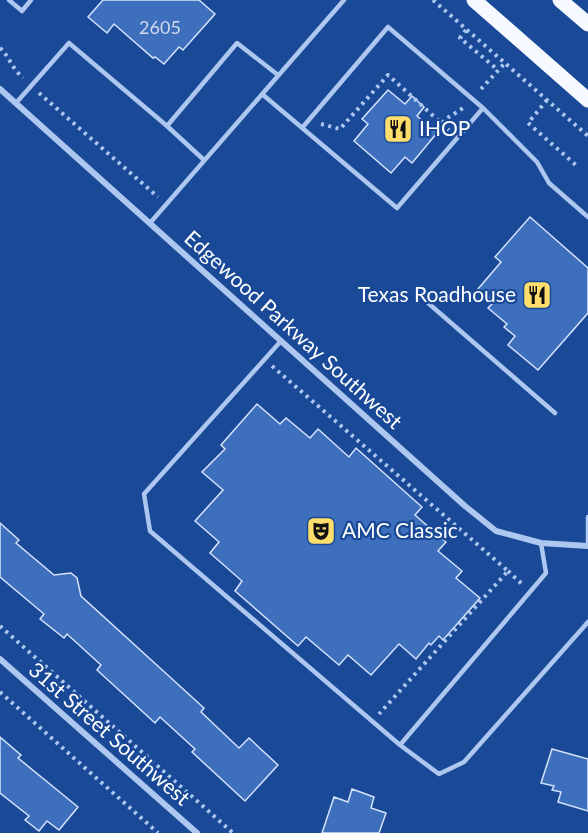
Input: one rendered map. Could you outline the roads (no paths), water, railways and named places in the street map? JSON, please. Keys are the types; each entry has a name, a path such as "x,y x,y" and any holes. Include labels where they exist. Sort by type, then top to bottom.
{"main road":[{"path":"474,0 588,99"},
{"path":"560,0 588,24"}],"street":[{"name":"Edgewood Parkway Southwest","path":"0,89 465,506 496,531 541,543 588,546"},
{"name":"31st Street Southwest","path":"0,659 197,833"}],"lane":[{"path":"9,0 22,11 31,0"},
{"path":"150,224 344,0"},
{"path":"302,128 388,27 483,108 537,162 549,183 588,217"},
{"path":"16,103 69,43 204,160"},
{"path":"167,126 237,43 278,75"},
{"path":"262,94 397,208 483,108"},
{"path":"420,296 555,413"},
{"path":"281,341 144,494 150,531 400,745 439,774 464,762 588,622"},
{"path":"588,517 588,546"},
{"path":"400,745 546,573 541,543"}],"place":[{"name":"IHOP","path":"398,129"},
{"name":"Texas Roadhouse","path":"537,295"},
{"name":"AMC Classic","path":"321,531"}]}
